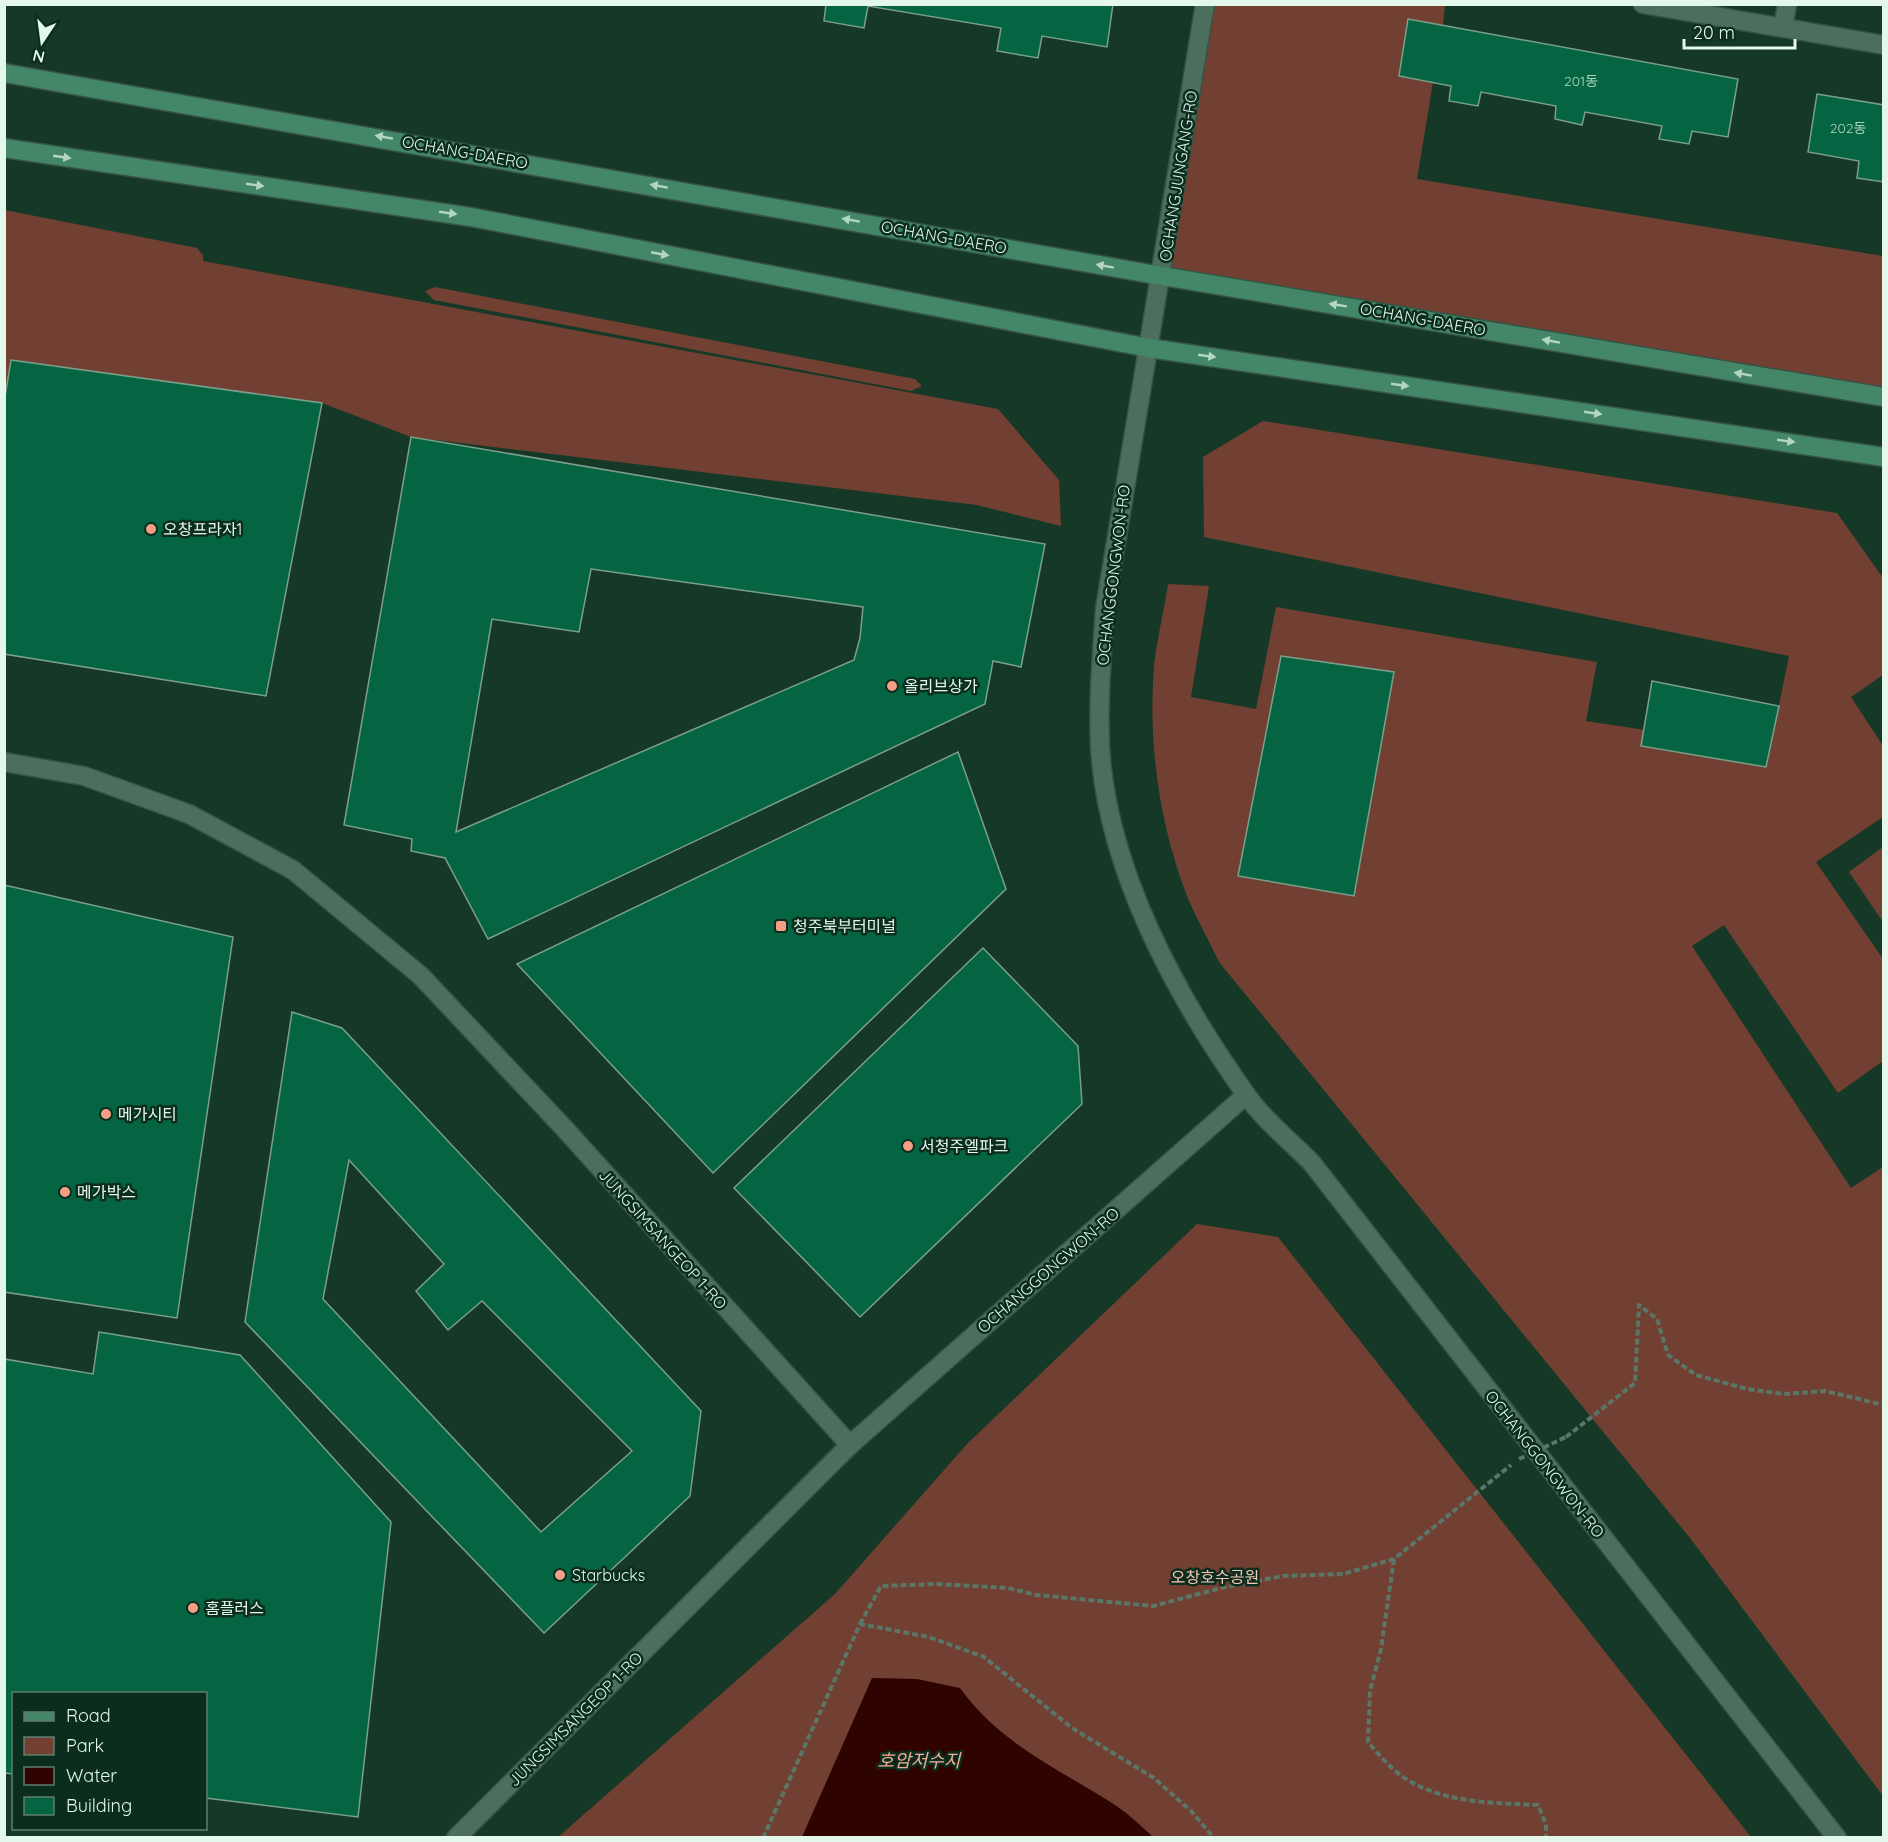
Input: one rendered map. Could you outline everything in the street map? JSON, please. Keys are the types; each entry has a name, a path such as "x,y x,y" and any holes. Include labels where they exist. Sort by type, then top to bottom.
{"main road":[{"name":"OCHANG-DAERO","path":"4,73 1162,276 1884,397"},
{"path":"4,148 471,217 1149,348 1884,457"}],"street":[{"name":"OCHANGJUNGANG-RO","path":"1149,348 1205,4"},
{"path":"1643,4 1884,45"},
{"path":"1783,28 1786,4"},
{"name":"OCHANGGONGWON-RO","path":"1149,348 1105,609 1100,683 1100,747 1110,814 1132,891 1157,946 1187,1000 1246,1095 1311,1162 1837,1838"},
{"name":"JUNGSIMSANGEOP 1-RO","path":"4,762 84,776 189,814 293,870 421,976 564,1128 850,1445 456,1838"},
{"name":"OCHANGGONGWON-RO","path":"850,1445 1246,1095"}],"path":[{"path":"763,1838 860,1624 881,1586 937,1584 1008,1588 1037,1595 1154,1606 1225,1587 1283,1576 1343,1574 1394,1559 1519,1459 1566,1437 1635,1383 1639,1305 1657,1319 1668,1355 1696,1375 1747,1389 1784,1394 1825,1391 1884,1405"},
{"path":"1394,1559 1381,1649 1370,1691 1368,1742 1394,1770 1428,1790 1468,1800 1538,1805 1546,1825 1546,1838"},
{"path":"860,1624 929,1637 984,1658 1072,1728 1154,1778 1192,1812 1214,1838"}],"green space":[{"path":"1205,5 1445,5 1443,25 1408,19 1433,82 1417,179 1883,256 1883,393 1162,276"},
{"path":"5,210 197,248 203,255 203,261 998,409 1059,480 1061,526 977,505 411,437 322,403 12,360 5,407"},
{"path":"435,287 915,379 922,386 911,391 434,300 425,291"},
{"path":"1263,421 1837,513 1883,578 1883,675 1851,697 1883,746 1883,817 1816,862 1883,959 1883,1061 1838,1093 1724,925 1692,946 1851,1188 1883,1167 1883,1796 1690,1538 1219,962 1187,896 1177,868 1163,812 1154,754 1154,666 1168,584 1209,586 1191,697 1256,709 1276,607 1597,662 1586,721 1770,749 1789,656 1204,537 1203,457"},
{"path":"1883,847 1883,922 1849,872"},
{"name":"오창호수공원","path":"1197,1224 1278,1237 1751,1837 557,1838 835,1594 967,1444"}],"water":[{"name":"호암저수지","path":"872,1678 917,1679 960,1688 994,1726 1013,1741 1118,1807 1153,1837 802,1837"}],"building":[{"path":"826,4 1113,4 1107,47 1042,36 1038,58 997,51 1001,28 868,6 864,28 824,21"},
{"path":"1408,19 1738,79 1728,137 1692,131 1689,144 1659,139 1662,126 1585,112 1582,125 1555,119 1556,106 1481,92 1478,106 1449,101 1451,86 1399,76"},
{"path":"1817,94 1884,105 1884,182 1857,178 1859,161 1808,152"},
{"name":"오창프라자1","path":"11,360 322,403 266,696 4,654 4,403"},
{"name":"올리브상가","path":"411,437 1045,544 1021,667 993,661 985,704 488,939 445,858 411,851 412,839 344,825","holes":["591,569 863,607 860,638 854,660 456,832 492,619 579,632"]},
{"path":"1281,656 1394,672 1354,896 1238,876"},
{"path":"1652,681 1779,706 1766,767 1641,746"},
{"name":"청주북부터미널","path":"958,752 1006,889 713,1173 517,964"},
{"name":"메가시티","path":"4,885 233,937 177,1318 4,1292"},
{"name":"서청주엘파크","path":"983,948 1078,1046 1082,1104 860,1317 734,1188"},
{"path":"292,1012 342,1028 701,1411 690,1496 544,1633 245,1322","holes":["349,1160 444,1264 416,1291 448,1330 482,1301 632,1451 541,1532 323,1299"]},
{"name":"홈플러스","path":"99,1332 240,1355 391,1522 358,1817 207,1798 207,1692 12,1692 12,1774 4,1773 4,1359 93,1374"}],"place":[{"name":"오창프라자1","path":"151,529"},
{"name":"올리브상가","path":"892,686"},
{"name":"청주북부터미널","path":"781,926"},
{"name":"메가시티","path":"106,1114"},
{"name":"서청주엘파크","path":"908,1146"},
{"name":"메가박스","path":"65,1192"},
{"name":"Starbucks","path":"560,1575"},
{"name":"홈플러스","path":"193,1608"}]}
